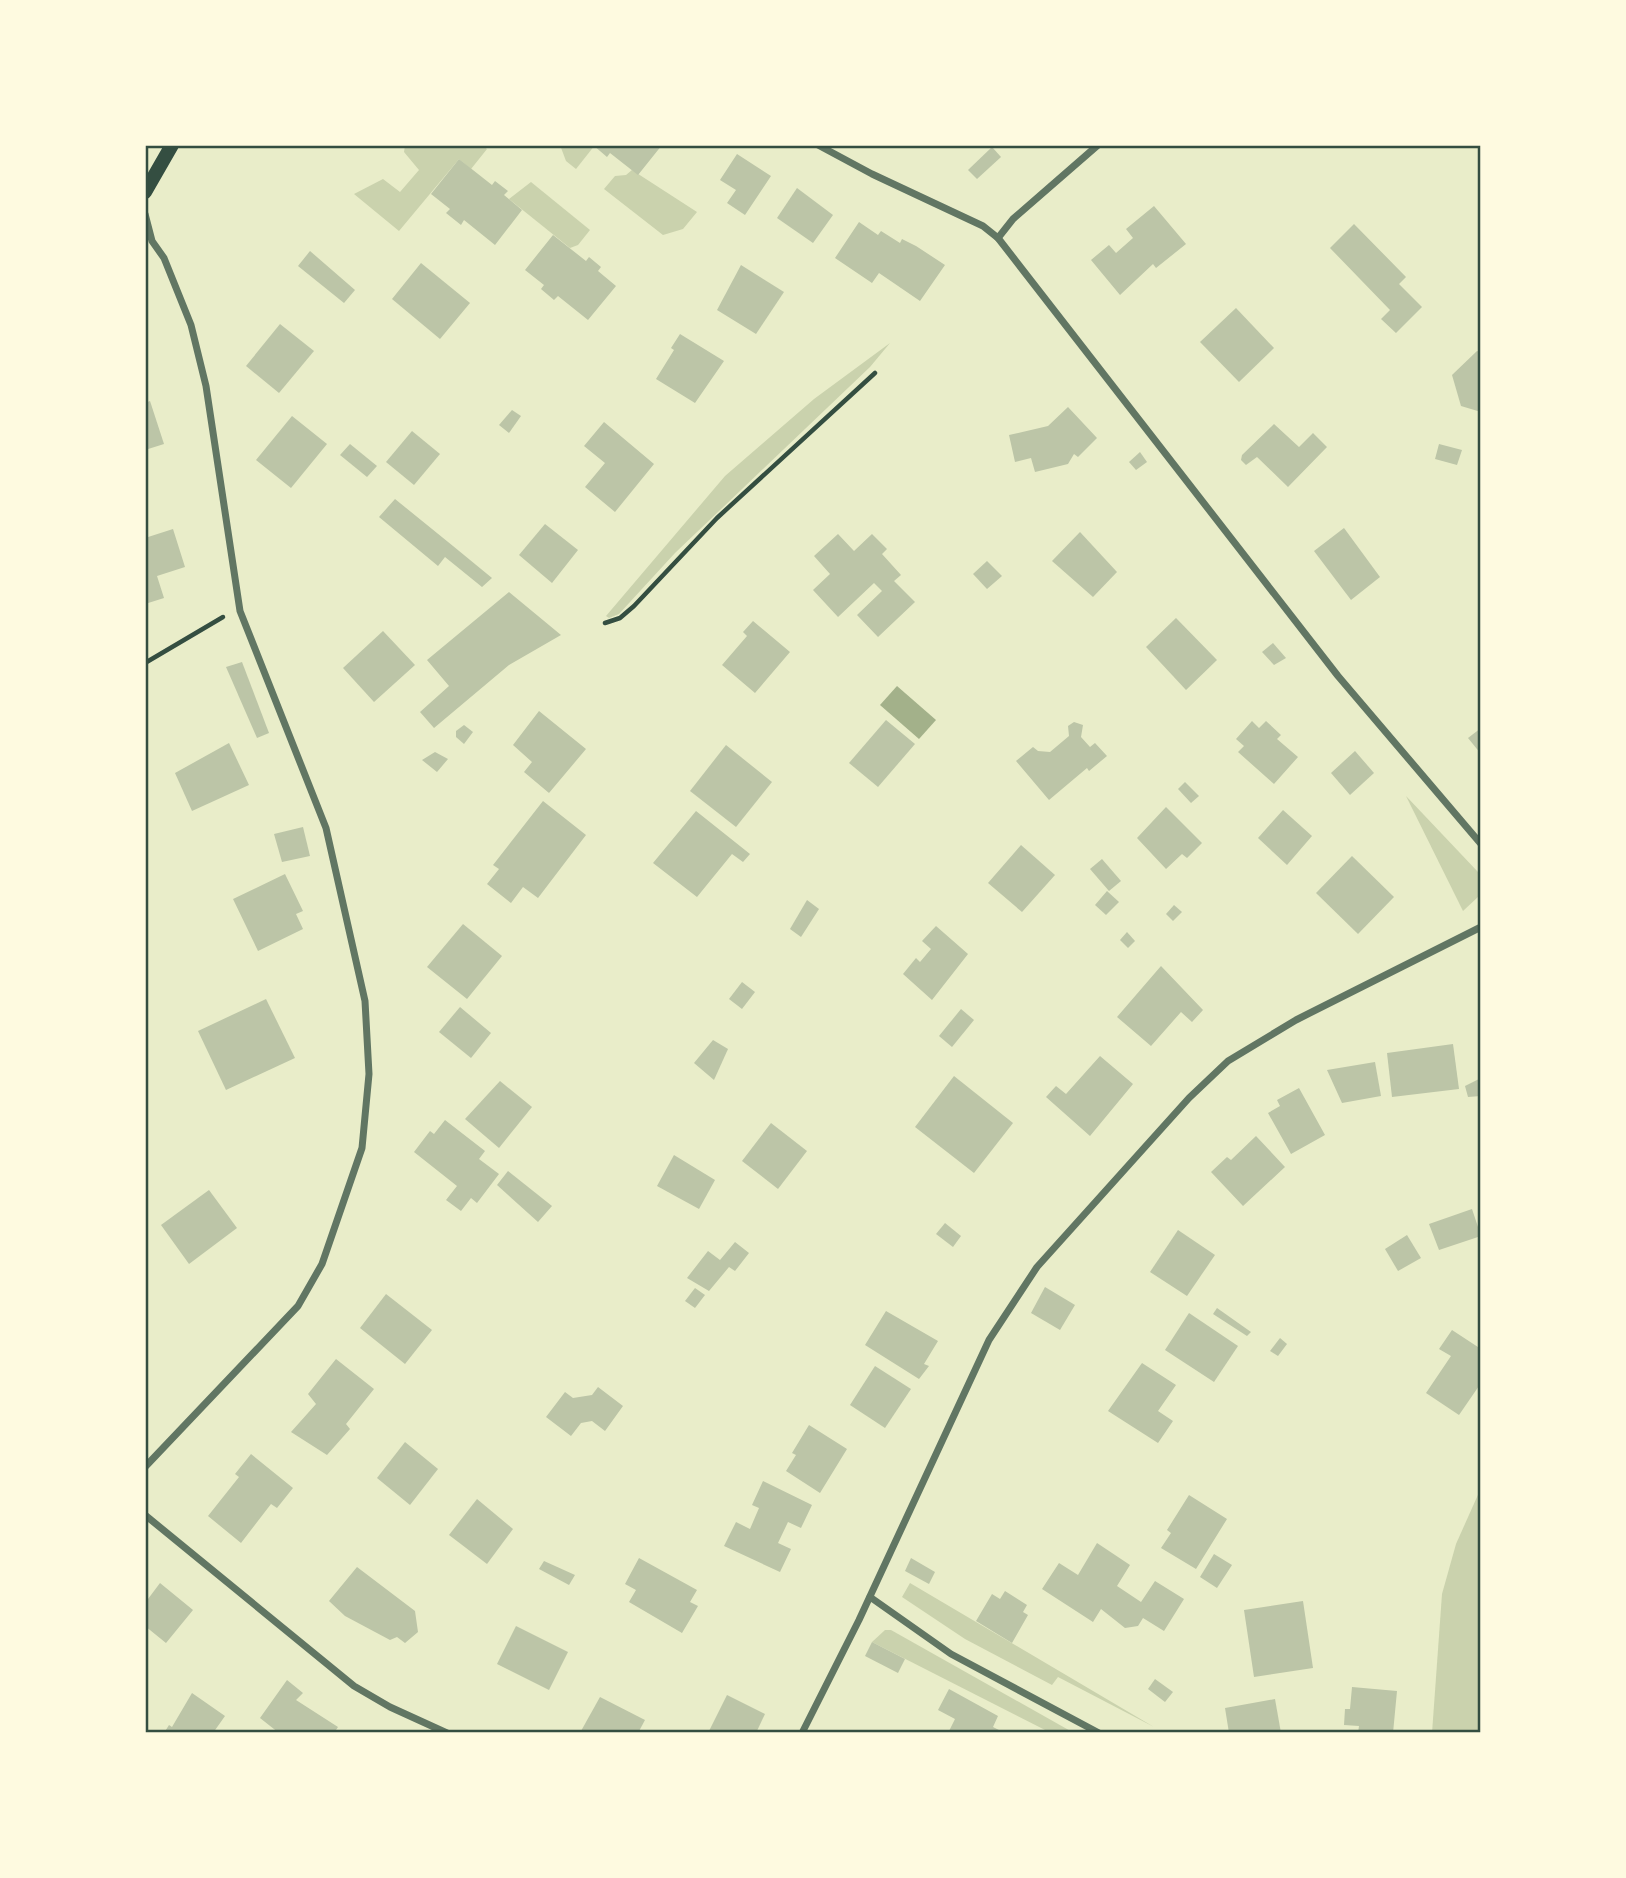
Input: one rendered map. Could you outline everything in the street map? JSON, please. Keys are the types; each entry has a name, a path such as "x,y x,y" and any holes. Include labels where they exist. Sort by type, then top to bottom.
{"main road":[{"path":"145,192 172,145"}],"street":[{"path":"818,145 872,174 983,226 998,238 1338,676 1481,844"},
{"path":"998,238 1013,219 1098,145"},
{"path":"145,214 152,241 164,258 191,325 206,386 240,611 326,828 365,1001 369,1074 362,1148 322,1264 298,1306 145,1467"},
{"path":"802,1733 870,1597 989,1340 1012,1301 1037,1267 1189,1098 1228,1061 1261,1040 1481,927"},
{"path":"145,1515 354,1686 390,1707 447,1733"},
{"path":"870,1597 951,1654 1099,1733"}],"path":[{"path":"606,623 620,618 634,606 717,518 874,373"},
{"path":"145,663 223,617"}],"shaded area":[{"path":"405,145 482,145 487,149 471,169 459,159 399,231 354,194 383,179 400,192 419,170 404,152"},
{"path":"560,145 595,145 576,169 566,161"},
{"path":"632,170 697,212 683,229 663,235 604,189 615,176 626,175"},
{"path":"531,182 590,230 578,245 570,248 509,199"},
{"path":"890,343 870,367 675,553 619,614 609,618 606,616 725,476 814,399"},
{"path":"897,686 936,720 919,739 880,705"},
{"path":"1406,796 1478,872 1479,896 1463,911"},
{"path":"1481,1488 1481,1733 1432,1733 1442,1594 1456,1544"},
{"path":"910,1583 1154,1727 1058,1677 1052,1685 965,1639 902,1597"},
{"path":"885,1630 891,1630 1074,1733 1051,1733 872,1642"}],"building":[{"path":"593,145 662,145 638,175 610,153 607,157"},
{"path":"992,147 1001,157 977,179 968,170"},
{"path":"737,154 771,176 745,215 727,203 736,190 720,180"},
{"path":"459,159 492,185 495,181 508,191 504,195 522,210 495,245 464,220 461,225 446,213 450,209 431,194"},
{"path":"797,188 833,215 813,243 777,218"},
{"path":"1154,206 1186,244 1156,268 1153,264 1120,295 1091,260 1109,245 1116,253 1133,238 1126,229"},
{"path":"859,222 878,235 881,231 900,243 902,239 916,246 945,265 920,301 879,273 872,283 835,258"},
{"path":"1354,224 1406,277 1399,284 1422,307 1396,333 1381,319 1390,310 1330,248"},
{"path":"553,235 586,261 589,257 601,267 598,271 616,286 588,320 558,296 554,300 541,289 544,285 525,270"},
{"path":"310,251 355,290 344,303 298,266"},
{"path":"421,263 470,303 440,339 392,299"},
{"path":"741,265 784,292 756,334 717,310"},
{"path":"1236,308 1274,348 1239,382 1200,342"},
{"path":"280,324 314,351 279,393 246,366"},
{"path":"680,334 724,361 695,403 656,379 674,350 671,348"},
{"path":"1477,351 1481,352 1481,412 1461,406 1452,375"},
{"path":"150,401 164,444 145,450 145,403"},
{"path":"1068,407 1097,438 1078,457 1074,454 1068,464 1035,472 1031,458 1015,462 1009,435 1048,426"},
{"path":"512,410 521,416 509,433 499,425"},
{"path":"292,416 327,444 291,488 256,460"},
{"path":"604,422 654,464 615,512 585,487 605,463 584,446"},
{"path":"1274,424 1299,447 1313,433 1327,447 1288,487 1257,457 1246,465 1241,460 1242,455"},
{"path":"412,431 440,454 414,485 386,462"},
{"path":"350,444 377,466 367,477 340,455"},
{"path":"1439,444 1462,450 1457,465 1435,459"},
{"path":"1140,452 1147,462 1136,470 1129,462"},
{"path":"395,499 492,578 482,587 445,557 438,566 379,517"},
{"path":"545,524 578,550 552,583 519,555"},
{"path":"1344,528 1380,577 1351,600 1314,551"},
{"path":"173,529 185,567 157,576 164,598 145,604 145,538"},
{"path":"1080,532 1117,572 1093,597 1052,561"},
{"path":"838,534 854,551 872,534 887,549 882,554 901,575 894,581 915,602 878,637 857,615 882,591 874,583 838,617 813,590 830,574 814,556"},
{"path":"987,561 1002,576 987,589 973,574"},
{"path":"509,592 561,635 509,665 434,728 420,712 449,686 427,660"},
{"path":"1176,618 1217,660 1186,690 1146,647"},
{"path":"753,621 790,652 755,693 722,665 747,636 743,632"},
{"path":"383,631 415,665 374,702 343,668"},
{"path":"1273,643 1286,658 1274,665 1262,652"},
{"path":"242,662 269,733 257,738 226,667"},
{"path":"539,711 586,749 549,793 524,772 532,762 513,745"},
{"path":"886,720 915,744 878,787 849,763"},
{"path":"1252,721 1259,728 1266,721 1281,735 1277,739 1298,757 1274,784 1238,752 1244,746 1236,739"},
{"path":"1074,722 1083,725 1081,737 1090,747 1095,743 1107,756 1089,771 1087,768 1049,800 1016,761 1033,747 1038,751 1050,752 1069,736 1068,726"},
{"path":"464,725 473,732 464,744 456,737 456,731"},
{"path":"1481,728 1481,754 1468,738"},
{"path":"229,743 249,785 192,811 175,773"},
{"path":"726,745 772,782 736,827 690,791"},
{"path":"1355,751 1374,773 1350,795 1331,773"},
{"path":"435,752 448,759 437,772 422,760"},
{"path":"1185,782 1199,796 1191,803 1178,789"},
{"path":"543,801 586,835 538,898 523,887 511,903 487,884 499,869 493,865"},
{"path":"1166,807 1202,843 1187,858 1182,854 1166,869 1137,838"},
{"path":"1283,810 1312,836 1287,865 1258,838"},
{"path":"696,811 750,854 743,862 732,854 697,897 653,863"},
{"path":"303,827 310,856 282,862 274,834"},
{"path":"1021,845 1055,875 1022,912 988,883"},
{"path":"1352,856 1394,897 1358,934 1316,893"},
{"path":"1102,859 1121,881 1109,891 1090,869"},
{"path":"285,874 303,911 296,914 303,929 258,951 233,899"},
{"path":"1107,891 1119,902 1106,915 1095,905"},
{"path":"807,900 819,909 801,937 790,929"},
{"path":"1174,905 1182,912 1173,921 1166,914"},
{"path":"463,924 502,956 467,999 427,967"},
{"path":"936,926 968,954 932,1000 903,974 916,958 920,962 931,949 922,941"},
{"path":"1127,932 1135,941 1128,948 1120,940"},
{"path":"1161,966 1203,1010 1192,1022 1181,1012 1151,1046 1117,1017"},
{"path":"742,982 755,992 742,1009 729,999"},
{"path":"266,999 295,1058 226,1090 198,1031"},
{"path":"460,1007 491,1033 471,1058 439,1032"},
{"path":"961,1009 974,1020 952,1047 939,1036"},
{"path":"713,1040 728,1049 714,1080 694,1063"},
{"path":"1453,1044 1459,1089 1392,1097 1387,1053"},
{"path":"1100,1056 1133,1084 1090,1136 1046,1097 1056,1086 1066,1094"},
{"path":"1375,1062 1381,1096 1342,1103 1327,1070"},
{"path":"954,1076 1013,1123 974,1173 915,1127"},
{"path":"1481,1078 1481,1096 1468,1097 1465,1086"},
{"path":"500,1081 532,1107 499,1148 465,1119"},
{"path":"1299,1088 1325,1135 1291,1154 1268,1113 1280,1106 1277,1100"},
{"path":"445,1120 485,1151 479,1159 499,1174 477,1203 471,1198 461,1211 446,1200 457,1186 414,1152 430,1131 434,1134"},
{"path":"771,1123 807,1151 778,1189 742,1161"},
{"path":"1256,1136 1285,1167 1243,1206 1211,1172 1227,1157 1231,1160"},
{"path":"674,1155 715,1180 699,1209 657,1186"},
{"path":"508,1171 552,1206 538,1222 497,1185"},
{"path":"209,1190 237,1228 189,1264 161,1225"},
{"path":"1472,1209 1481,1236 1439,1250 1429,1224"},
{"path":"945,1223 961,1236 953,1247 936,1234"},
{"path":"1178,1230 1215,1255 1187,1296 1150,1272"},
{"path":"1407,1235 1421,1258 1398,1271 1385,1249"},
{"path":"735,1242 749,1253 735,1271 729,1267 709,1291 687,1278 708,1251 720,1260"},
{"path":"1045,1287 1075,1305 1060,1330 1031,1313"},
{"path":"695,1288 705,1295 695,1308 685,1301"},
{"path":"386,1294 432,1330 405,1364 360,1328"},
{"path":"1217,1308 1251,1332 1247,1336 1213,1314"},
{"path":"886,1311 938,1341 924,1364 929,1366 919,1379 865,1345"},
{"path":"1189,1313 1238,1346 1214,1382 1165,1350"},
{"path":"1452,1330 1481,1349 1481,1383 1459,1415 1426,1393 1451,1356 1439,1349"},
{"path":"1280,1338 1287,1344 1278,1356 1270,1351"},
{"path":"336,1359 374,1389 346,1424 350,1429 327,1455 291,1432 316,1404 308,1394"},
{"path":"1142,1363 1176,1385 1158,1411 1173,1421 1158,1443 1108,1411"},
{"path":"875,1366 911,1389 885,1428 850,1405"},
{"path":"598,1387 623,1406 605,1431 592,1421 581,1423 571,1436 546,1417 565,1392 573,1398 592,1395"},
{"path":"809,1425 847,1449 820,1493 786,1471 796,1455 792,1453"},
{"path":"405,1442 438,1469 410,1505 377,1478"},
{"path":"251,1454 293,1488 277,1508 271,1504 241,1543 208,1516 239,1477 235,1474"},
{"path":"763,1481 812,1505 801,1528 788,1522 778,1543 791,1549 780,1572 724,1546 736,1522 750,1529 759,1508 752,1505"},
{"path":"1189,1495 1227,1519 1196,1569 1161,1548 1171,1533 1167,1530"},
{"path":"477,1499 513,1529 487,1564 449,1535"},
{"path":"1097,1543 1130,1565 1117,1586 1141,1602 1155,1581 1184,1599 1164,1631 1143,1618 1138,1626 1125,1628 1101,1609 1093,1622 1042,1589 1059,1563 1078,1575"},
{"path":"1214,1554 1232,1565 1217,1588 1200,1577"},
{"path":"639,1558 697,1590 690,1602 698,1606 682,1633 629,1602 636,1590 625,1584"},
{"path":"911,1558 935,1572 929,1584 905,1571"},
{"path":"544,1561 575,1575 569,1585 539,1569"},
{"path":"357,1567 415,1611 418,1632 405,1643 397,1637 390,1640 345,1616 329,1601"},
{"path":"160,1583 193,1610 166,1643 145,1626 145,1597 148,1599"},
{"path":"1005,1591 1027,1605 1023,1612 1028,1615 1012,1643 976,1621 992,1594 1000,1599"},
{"path":"1303,1601 1313,1668 1254,1677 1244,1610"},
{"path":"516,1626 568,1652 549,1690 497,1664"},
{"path":"872,1642 905,1659 898,1673 865,1656"},
{"path":"1155,1679 1173,1692 1165,1702 1148,1689"},
{"path":"287,1680 303,1693 296,1700 338,1727 336,1730 340,1733 279,1733 260,1718"},
{"path":"1352,1687 1397,1691 1393,1733 1358,1733 1359,1726 1344,1725 1345,1709 1350,1709"},
{"path":"949,1689 998,1716 993,1727 999,1730 998,1733 948,1733 955,1719 938,1710"},
{"path":"192,1693 225,1716 213,1733 164,1733 169,1725 172,1727"},
{"path":"727,1695 765,1714 756,1733 708,1733"},
{"path":"600,1697 645,1720 638,1733 581,1731"},
{"path":"1275,1699 1281,1733 1229,1733 1225,1708"}]}
